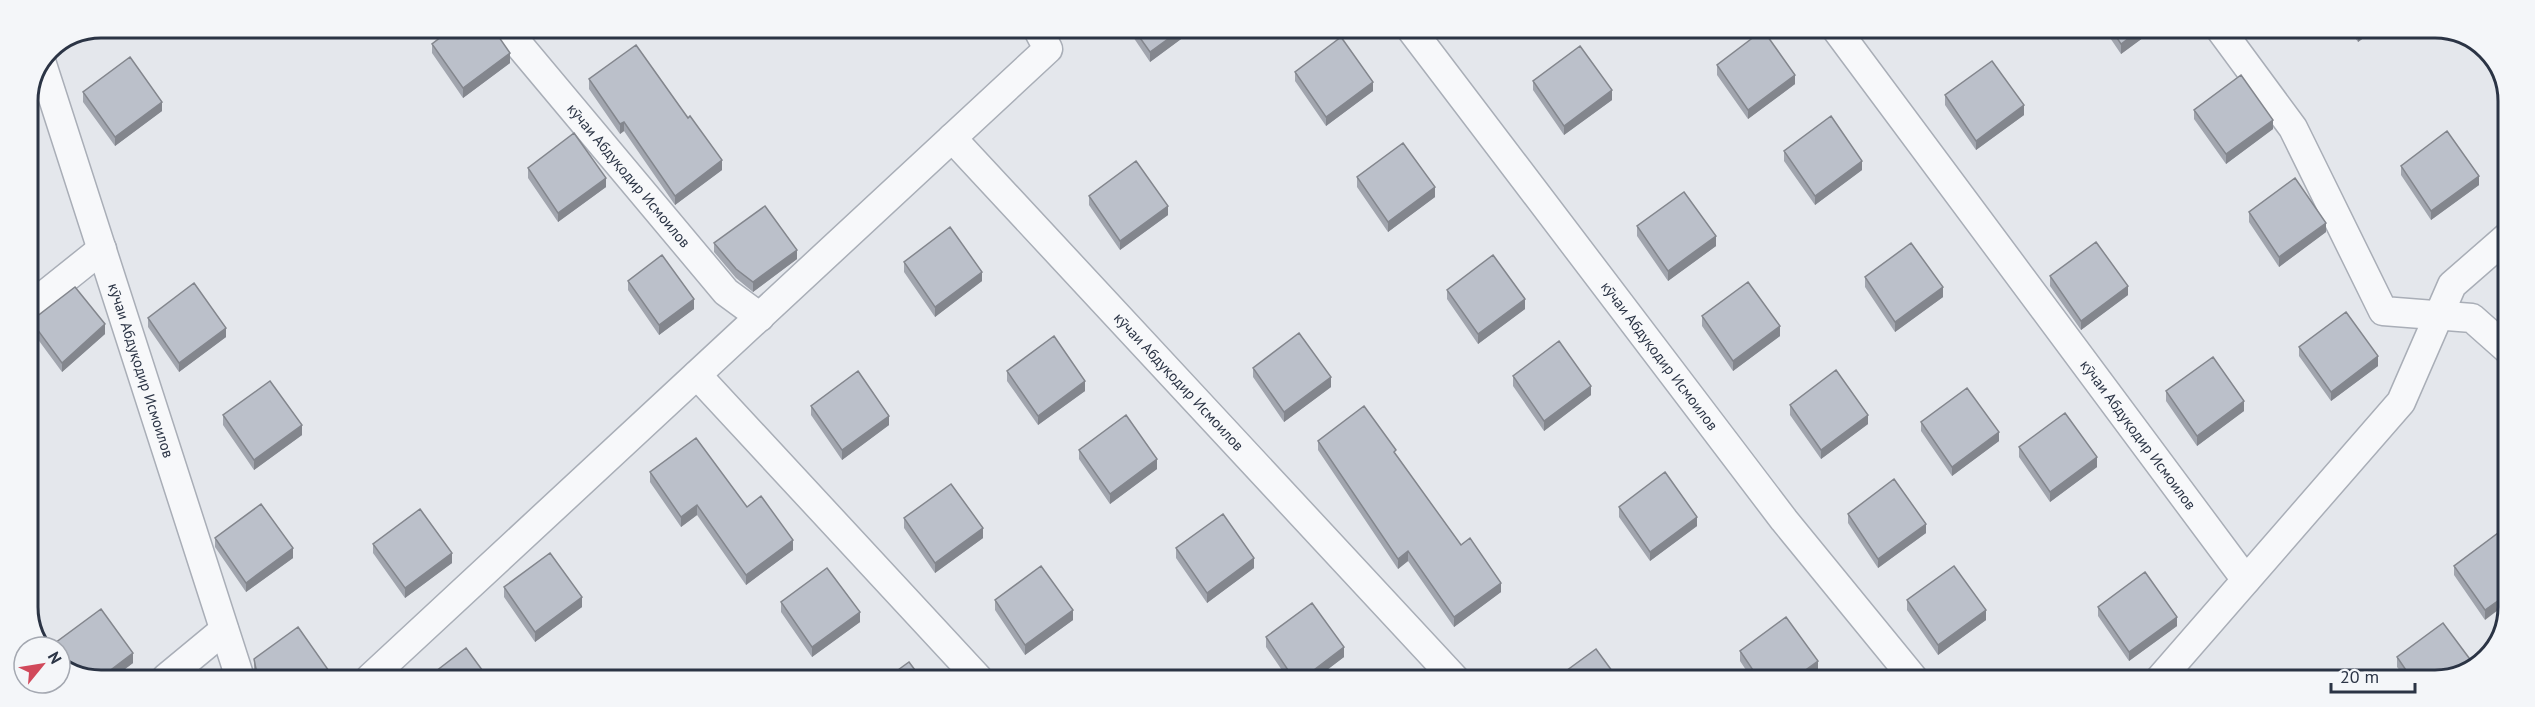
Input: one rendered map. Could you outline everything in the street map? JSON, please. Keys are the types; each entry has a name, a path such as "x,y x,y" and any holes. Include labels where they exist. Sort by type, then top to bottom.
{"street":[{"name":"кӯчаи Абдуқодир Исмоилов","path":"512,37 726,292 760,317"},
{"path":"379,670 1048,49 1042,37"},
{"name":"кӯчаи Абдуқодир Исмоилов","path":"1417,37 1784,520 1906,670"},
{"name":"кӯчаи Абдуқодир Исмоилов","path":"1842,37 2246,580"},
{"path":"2226,37 2293,128 2383,311 2472,318 2497,340"},
{"name":"кӯчаи Абдуқодир Исмоилов","path":"45,72 237,670"},
{"name":"кӯчаи Абдуқодир Исмоилов","path":"952,138 1447,670"},
{"path":"2168,670 2401,402 2452,285 2497,245"},
{"path":"37,301 102,249"},
{"path":"697,375 971,670"},
{"path":"176,670 224,630"}],"building":[{"path":"441,37 499,37 510,53 463,88 432,44"},
{"path":"1139,37 1171,37 1150,52"},
{"path":"1341,37 1373,82 1326,117 1295,72"},
{"path":"1754,37 1768,37 1795,75 1748,110 1717,65"},
{"path":"2116,37 2130,37 2121,44"},
{"path":"636,45 688,118 690,116 722,160 675,196 624,122 620,124 589,79"},
{"path":"1580,46 1612,90 1564,126 1533,81"},
{"path":"130,57 162,102 115,137 83,92"},
{"path":"1992,61 2024,105 1976,141 1945,95"},
{"path":"2241,75 2273,120 2226,154 2194,110"},
{"path":"1831,116 1862,161 1815,196 1784,151"},
{"path":"2447,131 2479,176 2431,211 2401,166"},
{"path":"574,133 606,178 558,213 528,168"},
{"path":"1403,143 1435,187 1388,222 1357,177"},
{"path":"1136,161 1168,206 1120,241 1089,196"},
{"path":"2295,178 2326,223 2279,257 2249,212"},
{"path":"1684,192 1716,236 1668,271 1637,226"},
{"path":"765,206 797,250 753,282 736,269 714,243"},
{"path":"950,227 982,272 935,307 904,262"},
{"path":"2096,242 2128,286 2081,321 2050,276"},
{"path":"1911,243 1943,287 1895,322 1865,277"},
{"path":"662,255 694,299 659,325 628,281"},
{"path":"1493,255 1525,299 1478,334 1447,290"},
{"path":"1748,282 1780,326 1733,361 1702,316"},
{"path":"194,283 226,328 179,363 148,318"},
{"path":"75,287 105,324 62,363 37,330 37,316"},
{"path":"2346,312 2378,356 2331,392 2299,347"},
{"path":"1299,333 1331,377 1284,412 1253,368"},
{"path":"1054,336 1085,381 1038,416 1007,371"},
{"path":"1559,341 1591,386 1544,421 1513,376"},
{"path":"2213,357 2244,401 2197,436 2166,391"},
{"path":"1836,370 1868,415 1821,450 1790,405"},
{"path":"858,371 889,416 842,450 811,406"},
{"path":"270,381 302,425 254,460 223,415"},
{"path":"1967,388 1999,432 1952,467 1921,422"},
{"path":"1364,406 1461,545 1470,538 1501,583 1454,617 1408,551 1398,559 1318,441"},
{"path":"2065,413 2097,457 2050,492 2019,447"},
{"path":"1126,415 1157,459 1110,494 1079,450"},
{"path":"696,438 747,507 761,496 793,540 746,575 697,505 681,517 650,472"},
{"path":"1665,472 1697,517 1650,552 1619,507"},
{"path":"1894,479 1926,524 1878,559 1848,514"},
{"path":"951,484 983,528 935,563 904,518"},
{"path":"261,504 293,548 246,583 215,538"},
{"path":"420,509 452,553 405,588 373,544"},
{"path":"1223,514 1254,558 1207,593 1176,548"},
{"path":"2498,533 2498,601 2485,610 2454,566"},
{"path":"550,553 582,597 535,632 504,587"},
{"path":"1041,566 1073,610 1025,645 995,600"},
{"path":"1954,566 1986,610 1938,645 1907,600"},
{"path":"827,568 860,612 812,647 781,602"},
{"path":"2145,572 2177,617 2129,652 2098,607"},
{"path":"1312,603 1344,647 1314,670 1288,670 1266,637"},
{"path":"101,609 133,653 111,670 92,669 73,663 72,635 66,635"},
{"path":"1786,617 1818,661 1806,670 1753,670 1740,651"},
{"path":"2443,623 2469,658 2443,669 2406,670 2397,657"},
{"path":"298,627 328,670 257,670 254,659"},
{"path":"466,648 482,670 437,670"},
{"path":"1596,649 1611,670 1567,670"},
{"path":"909,662 915,670 898,670"}]}
